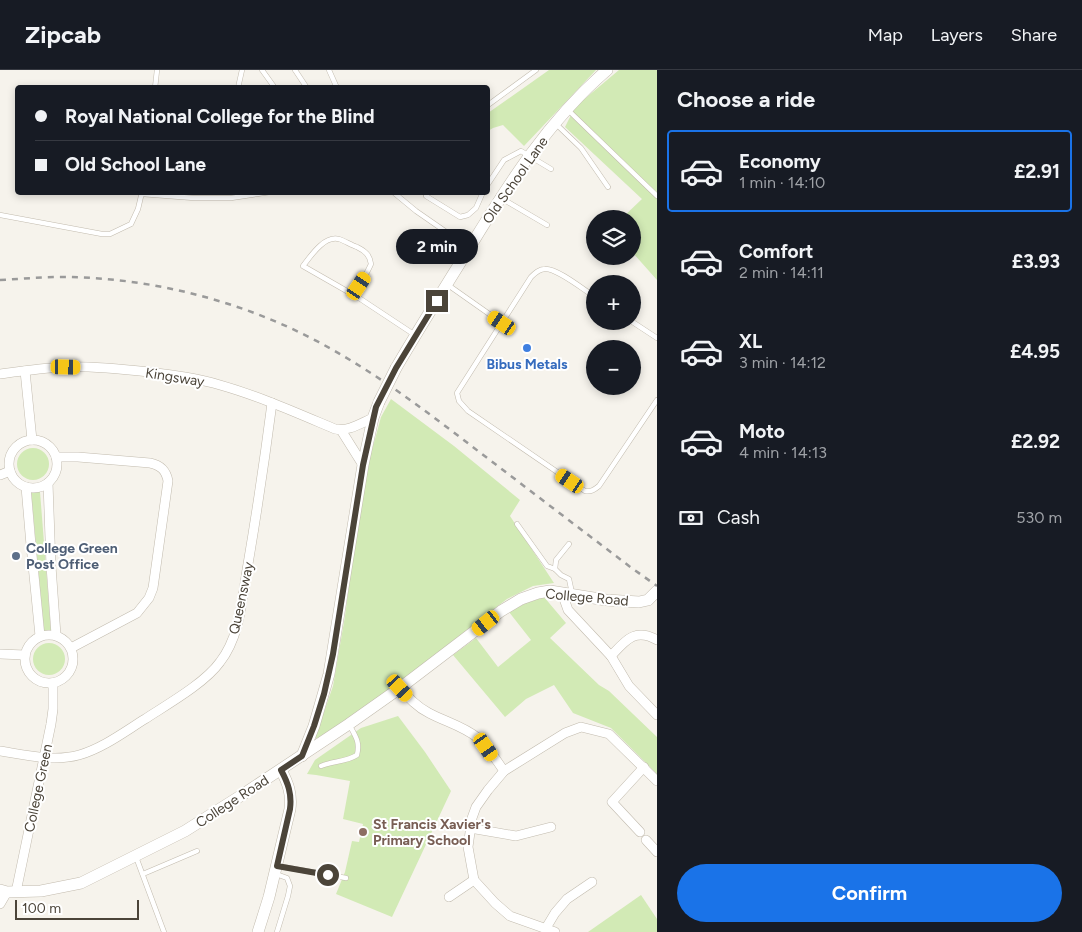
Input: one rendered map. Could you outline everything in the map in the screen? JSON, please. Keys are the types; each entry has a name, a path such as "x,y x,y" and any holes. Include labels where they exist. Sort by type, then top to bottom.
{"street":[{"name":"Old School Lane","path":"302,756 317,717 329,674 363,465 378,402 396,368 500,197 529,155 567,109 607,70"},
{"name":"Kingsway","path":"0,374 43,368 88,367 196,378 220,384 341,430"},
{"path":"25,371 32,440"},
{"name":"Queensway","path":"0,751 44,757 79,755 102,745 192,688 220,662 238,625 257,511 272,403"},
{"path":"363,465 341,430 373,418"},
{"path":"32,440 41,441 52,449 56,457 57,466 56,472 48,483 36,488 26,487 19,483 10,471 10,460 15,448 32,440"},
{"path":"56,457 78,457 157,464 167,475 168,481 153,588 149,598 136,613 71,648"},
{"path":"0,475 10,471"},
{"path":"48,483 56,635"},
{"path":"26,487 40,636"},
{"name":"College Road","path":"8,891 53,890 81,883 185,831 349,724 400,688 501,611 521,599 538,593 550,592 620,601 644,601 654,595"},
{"path":"568,594 568,610 611,656 629,686 657,715"},
{"path":"56,635 65,640 71,648 73,664 69,673 62,680 53,683 36,680 26,669 25,655 28,646 40,636 56,635"},
{"path":"611,656 625,640 637,635 657,640"},
{"path":"0,654 25,655"},
{"name":"College Green","path":"0,904 8,891 44,757 53,709 53,683"},
{"path":"400,688 420,708 461,727 480,739 504,771"},
{"path":"592,882 567,899 555,913 550,930 510,916 474,880 468,847 472,818 476,807 504,771 565,733 582,727 609,734 657,781"},
{"path":"640,832 612,802 644,767"},
{"path":"258,932 276,869 290,809 291,799 288,783 281,770"},
{"path":"470,828 516,836 550,827"},
{"path":"646,840 657,852"},
{"path":"449,897 474,880"}],"lane":[{"path":"155,85 157,70"},
{"path":"239,85 242,70"},
{"path":"262,70 273,85"},
{"path":"295,70 305,85"},
{"path":"328,70 336,85"},
{"path":"490,103 536,70"},
{"path":"567,109 657,196"},
{"path":"555,124 581,148 608,186"},
{"path":"490,181 504,160 521,151 551,169"},
{"path":"0,215 110,234 131,224 142,195"},
{"path":"163,195 194,198 231,198 243,195"},
{"path":"397,195 416,211 470,248"},
{"path":"426,196 460,217 468,216 476,208 482,195"},
{"path":"500,197 547,225"},
{"path":"359,298 357,291 372,264 369,256 364,251 334,238 316,249 304,266 359,298 416,335"},
{"path":"586,291 557,272 546,269 537,272 457,393 459,401 468,411 585,490 590,491 598,486 657,400"},
{"path":"447,285 502,323"},
{"path":"641,328 657,338"},
{"path":"517,524 547,566 555,569 569,580 568,594"},
{"path":"555,569 556,560 568,544"},
{"path":"321,766 327,763 352,759 357,755 359,747 349,724"},
{"path":"143,874 198,851"},
{"path":"136,856 164,932"},
{"path":"276,869 346,878"},
{"path":"276,869 287,878 290,886 277,932"}],"green space":[{"path":"549,70 596,70 524,146 503,125 490,130 490,112"},
{"path":"619,70 657,70 657,280 641,262 641,210 630,210 642,199 565,127 575,107"},
{"path":"391,399 454,446 520,500 510,516 554,583 533,586 507,599 397,684 320,740 316,738 316,735 333,686 367,468 381,417"},
{"path":"33,448 45,452 49,464 45,476 33,480 21,476 17,464 21,452"},
{"path":"31,491 40,492 51,631 44,631"},
{"path":"544,597 566,623 550,638 657,737 657,774 611,728 573,713 554,685 526,699 505,717 453,655 476,638 498,667 531,640 509,612 526,603"},
{"path":"49,643 61,647 65,659 61,671 49,675 37,671 33,659 37,647"},
{"name":"St Francis Xavier's Primary School","path":"398,716 451,791 392,917 336,894 345,872 352,841 359,842 363,824 343,819 350,781 307,774 315,760 361,728"},
{"path":"641,895 657,919 657,932 588,932"}],"railway":[{"path":"0,280 61,277 140,283 218,301 267,318 296,331 351,361 403,395 657,586"}],"place":[{"name":"Bibus Metals","path":"527,348"},
{"name":"College Green Post Office","path":"16,556"},
{"name":"St Francis Xavier's Primary School","path":"363,832"}],"route":[{"path":"328,875 277,866 291,799 288,783 281,770 302,756 327,684 363,465 376,407 396,368 437,301"}]}
